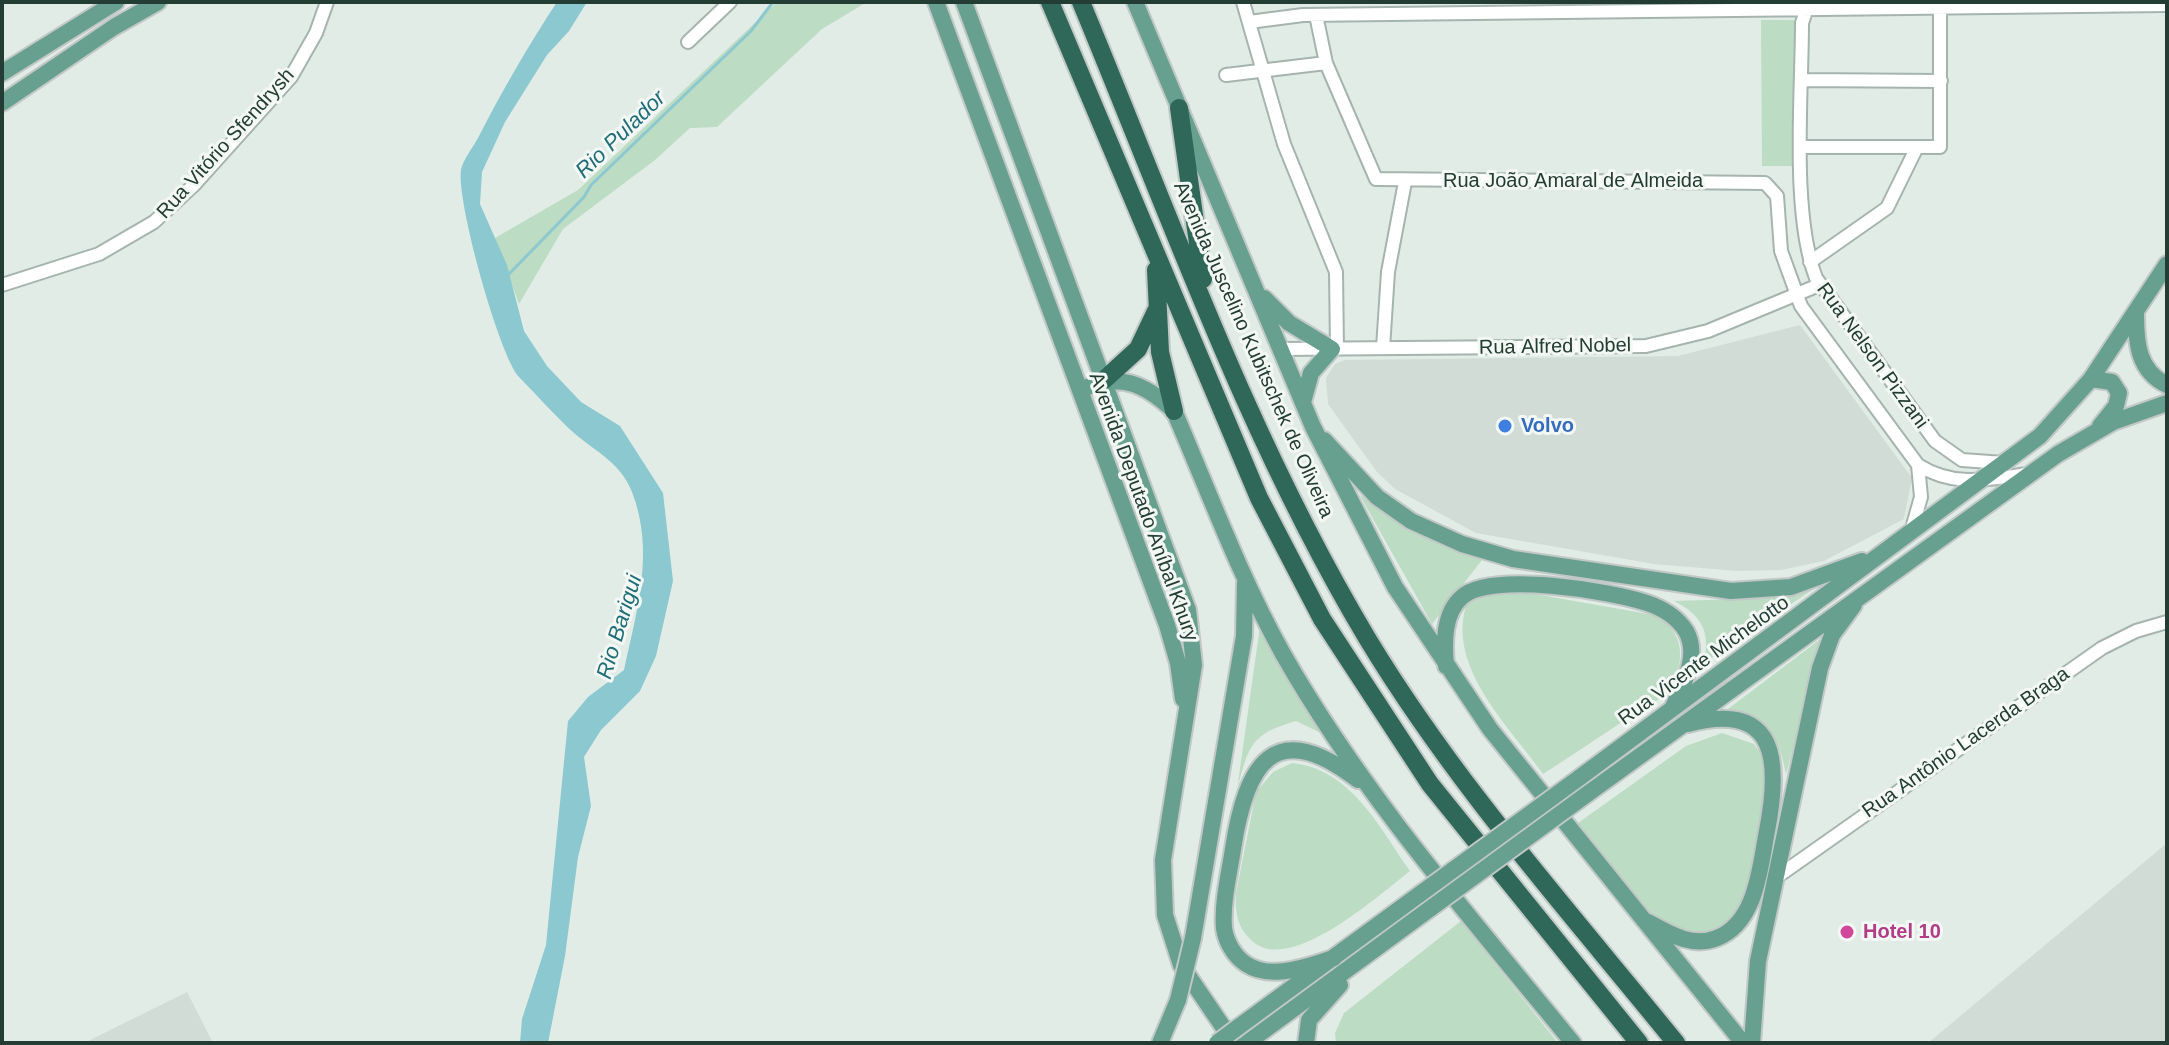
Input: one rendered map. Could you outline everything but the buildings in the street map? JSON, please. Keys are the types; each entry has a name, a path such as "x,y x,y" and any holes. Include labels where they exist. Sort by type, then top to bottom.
{"highway":[{"path":"1050,2 1259,498 1343,655 1430,784 1639,1043"},
{"name":"Avenida Juscelino Kubitschek de Oliveira","path":"1081,2 1207,305 1301,516 1392,678 1483,804 1676,1043"},
{"path":"1179,108 1207,305"},
{"path":"1152,243 1158,288 1160,352 1174,411"},
{"path":"1104,380 1138,349 1149,331 1158,288"}],"main road":[{"path":"2,73 116,2"},
{"path":"2,103 114,27 158,2"},
{"name":"Avenida Deputado Aníbal Khury","path":"936,2 1173,643 1185,721"},
{"name":"Avenida Deputado Aníbal Khury","path":"964,2 1191,625 1194,665 1185,721"},
{"path":"1137,3 1303,404 1369,542 1446,668 1639,917 1743,1043"},
{"name":"Rua Vicente Michelotto","path":"1242,1039 1334,958 1893,548 2040,436 2091,379 2167,264"},
{"path":"1254,286 1289,323 1334,349 1311,373 1303,404"},
{"path":"2136,313 2142,362 2167,385"},
{"path":"2091,379 2108,380 2119,393 2116,406 2096,431"},
{"path":"1080,390 1104,380 1136,385 1174,411 1245,573 1295,674 1373,792 1573,1043"},
{"path":"2096,431 2167,403"},
{"path":"1313,427 1361,482 1390,507 1433,532 1513,559 1699,588 1751,591 1808,582 1893,548"},
{"name":"Rua Vicente Michelotto","path":"1217,1043 1242,1039 1376,948 1864,590 2028,474 2096,431"},
{"path":"1160,1043 1178,1000 1193,938 1244,636 1245,573"},
{"path":"1446,668 1445,637 1452,611 1463,595 1482,585 1525,584 1634,599 1671,615 1690,641 1688,671 1671,710"},
{"path":"1752,1043 1755,978 1823,659 1832,635 1864,590"},
{"path":"1639,917 1683,940 1706,942 1719,938 1738,922 1756,884 1773,794 1775,760 1771,747 1754,727 1733,719 1703,720 1679,726"},
{"path":"1185,721 1163,860 1165,915 1181,965 1242,1039"},
{"path":"1334,958 1269,971 1248,966 1232,949 1227,939 1224,912 1240,803 1255,772 1269,758 1290,750 1324,756 1373,792"},
{"path":"1306,1043 1309,1020 1316,1009 1376,948"}],"street":[{"name":"Rua Vitório Sfendrysh","path":"2,285 99,254 154,222 194,185 291,77 316,33 327,2"},
{"path":"688,42 730,2"},
{"path":"1243,2 1284,144 1336,272 1334,349"},
{"name":"Rua Nelson Pizzani","path":"1808,5 1802,23 1803,223 1810,262 1819,285 1935,441 1962,460 2006,463"},
{"path":"1802,147 1940,147 1940,5"},
{"path":"1249,22 1316,15 1666,7 2167,5"},
{"path":"1226,75 1326,63 1316,15"},
{"name":"Rua João Amaral de Almeida","path":"1326,63 1376,179 1405,182 1746,181 1770,185"},
{"path":"1802,80 1941,81"},
{"path":"1810,262 1887,208 1917,147"},
{"path":"1383,348 1388,272 1405,182"},
{"name":"Rua Nelson Pizzani","path":"1770,185 1777,196 1784,266 1795,296 1918,465"},
{"name":"Rua Alfred Nobel","path":"1280,349 1646,346 1708,331 1819,285"},
{"path":"1918,465 1945,479 1983,480 2028,474"},
{"path":"1910,535 1921,497 1918,465"},
{"name":"Rua Antônio Lacerda Braga","path":"1774,879 2102,648 2136,631 2167,622"}],"shaded area":[{"path":"1800,325 1912,478 1904,519 1824,561 1781,570 1737,571 1654,564 1476,533 1395,489 1377,472 1328,404 1326,378 1335,364 1345,360 1678,356"},
{"path":"2167,843 2167,1043 1928,1043"},
{"path":"187,992 213,1043 84,1043"}],"green space":[{"path":"777,2 867,2 822,29 717,127 690,128 655,160 563,229 519,304 495,238 578,190"},
{"path":"1761,20 1795,20 1796,166 1762,166"},
{"path":"1359,494 1407,530 1482,560 1432,624"},
{"path":"1815,588 1704,663 1706,643 1702,626 1691,612 1674,601 1742,599"},
{"path":"1512,590 1654,615 1673,631 1680,652 1676,674 1659,699 1543,774 1485,696 1465,652 1462,629 1466,606 1477,597"},
{"path":"1260,626 1323,734 1296,721 1269,731 1249,752 1237,790"},
{"path":"1823,637 1786,774 1779,748 1769,731 1753,719 1728,709"},
{"path":"1722,733 1754,744 1765,767 1766,784 1749,883 1742,902 1720,930 1703,934 1682,931 1650,913 1637,900 1578,823 1686,746"},
{"path":"1292,763 1331,776 1347,788 1375,819 1410,871 1333,929 1286,948 1266,949 1250,939 1242,929 1236,893 1256,792 1273,772"},
{"path":"1461,921 1558,1043 1336,1043 1335,1033 1344,1013"}],"water":[{"path":"557,2 587,2 569,31 547,55 505,122 482,172 480,204 507,265 524,331 547,366 581,402 620,426 663,493 673,581 656,656 640,691 601,730 584,757 591,806 578,857 565,956 548,1043 520,1043 522,1019 546,945 568,721 588,697 624,670 642,581 643,558 639,514 632,492 621,473 560,420 519,377 511,363 481,276 461,187 464,162"}],"waterway":[{"name":"Rio Pulador","path":"509,274 584,197 591,185 751,31 773,2"}],"place":[{"name":"Volvo","path":"1505,426"},
{"name":"Hotel 10","path":"1847,932"}],"water label":[{"name":"Rio Barigui","path":"620,627"}]}
